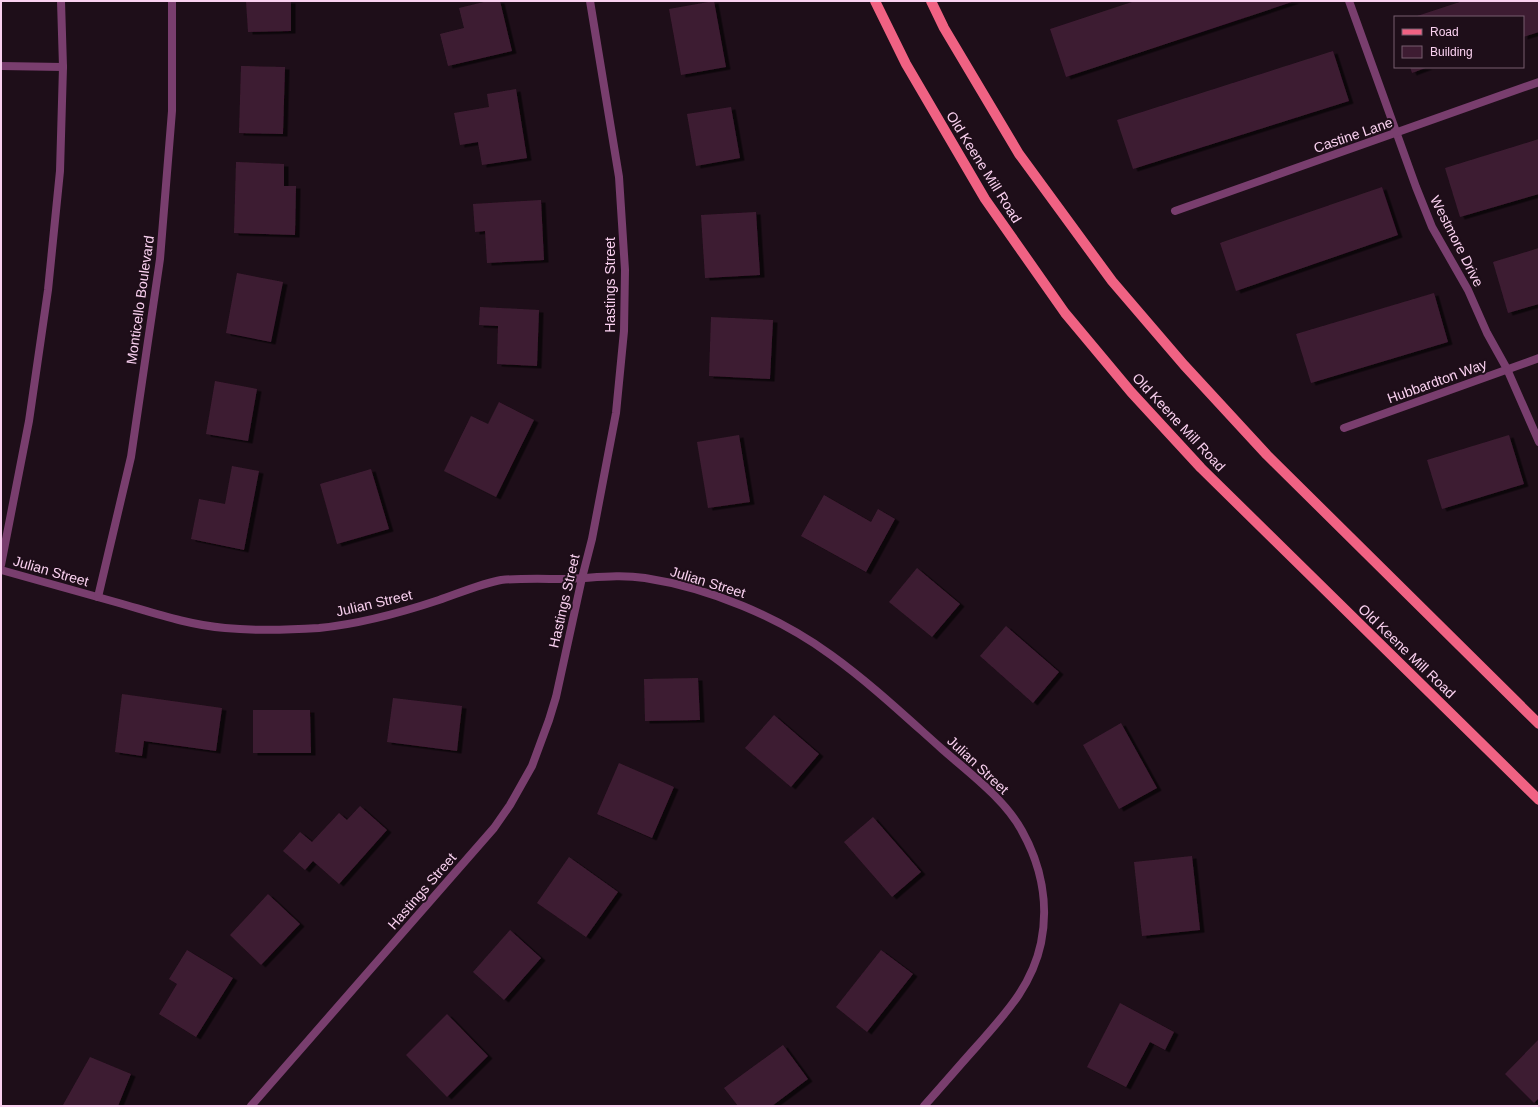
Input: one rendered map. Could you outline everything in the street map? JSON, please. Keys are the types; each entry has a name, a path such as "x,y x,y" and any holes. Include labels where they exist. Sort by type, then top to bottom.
{"main road":[{"name":"Old Keene Mill Road","path":"875,1 906,64 985,199 1065,313 1131,392 1201,468 1539,800"},
{"path":"931,1 944,28 1019,154 1112,281 1184,365 1267,455 1539,724"}],"street":[{"path":"1,565 29,421 48,290 60,171 63,68 62,1"},
{"name":"Monticello Boulevard","path":"98,597 131,457 160,259 172,111 172,1"},
{"name":"Hastings Street","path":"251,1106 494,828 510,805 532,766 550,720 592,539 616,413 624,331 625,277 619,177 590,1"},
{"name":"Westmore Drive","path":"1349,1 1396,133 1432,227 1468,290 1487,333 1507,369 1539,442"},
{"path":"1,66 63,68"},
{"name":"Castine Lane","path":"1175,211 1539,82"},
{"name":"Hubbardton Way","path":"1344,428 1539,358"},
{"name":"Julian Street","path":"1,570 180,621 224,628 268,631 322,627 371,619 414,608 499,580 626,576 647,578 690,587 751,609 801,635 831,655 893,705 979,782 1002,805 1020,827 1035,856 1040,875 1044,909 1040,943 1030,975 1013,1005 924,1106"}],"building":[{"path":"246,1 291,1 291,31 248,32"},
{"path":"488,1 500,1 512,51 448,66 440,34 464,28 459,8"},
{"path":"714,1 726,67 681,75 669,9"},
{"path":"1135,1 1295,1 1066,77 1050,29"},
{"path":"1463,1 1539,1 1539,32 1524,37 1524,16 1417,16"},
{"path":"1333,51 1349,101 1133,169 1117,120"},
{"path":"241,66 285,67 283,134 239,133"},
{"path":"1410,68 1425,68 1412,73"},
{"path":"516,89 527,158 482,165 478,142 460,145 454,113 489,107 487,94"},
{"path":"731,107 740,158 696,166 687,114"},
{"path":"1539,139 1539,194 1460,217 1445,168"},
{"path":"236,162 284,164 284,186 296,186 295,235 234,233"},
{"path":"1382,187 1398,235 1236,291 1220,243"},
{"path":"541,200 544,260 487,263 485,231 475,232 473,204"},
{"path":"756,212 760,275 705,278 701,215"},
{"path":"1539,248 1539,304 1508,313 1493,262"},
{"path":"237,273 283,282 271,342 226,333"},
{"path":"1434,293 1448,342 1311,383 1296,334"},
{"path":"480,307 539,310 537,366 497,364 498,326 479,325"},
{"path":"711,317 773,320 770,379 709,376"},
{"path":"215,381 257,389 248,441 206,434"},
{"path":"499,402 534,420 496,497 444,471 471,416 488,424"},
{"path":"739,435 750,502 708,508 697,442"},
{"path":"1509,435 1524,484 1442,509 1427,460"},
{"path":"232,466 259,471 244,550 191,539 199,499 225,504"},
{"path":"371,469 389,529 337,544 320,484"},
{"path":"824,495 871,522 878,509 895,519 866,572 801,536"},
{"path":"917,568 960,604 932,637 889,602"},
{"path":"1006,626 1059,672 1033,703 980,656"},
{"path":"698,678 700,720 645,721 644,679"},
{"path":"122,694 222,708 216,751 144,741 142,756 115,752"},
{"path":"393,698 462,706 457,751 387,742"},
{"path":"253,710 310,710 311,753 253,753"},
{"path":"774,715 819,754 791,787 745,748"},
{"path":"1121,723 1157,788 1119,809 1083,745"},
{"path":"619,763 674,787 652,838 597,814"},
{"path":"360,806 387,830 339,884 313,861 305,870 283,851 300,832 312,842 339,813 347,820"},
{"path":"873,817 921,872 892,897 844,842"},
{"path":"1192,856 1200,930 1142,936 1134,862"},
{"path":"569,857 618,892 586,937 537,903"},
{"path":"268,894 300,924 261,965 230,935"},
{"path":"510,930 541,958 504,1000 473,972"},
{"path":"187,950 233,978 196,1037 159,1014 177,984 169,979"},
{"path":"881,950 913,974 867,1032 836,1007"},
{"path":"1120,1003 1174,1032 1165,1050 1150,1042 1126,1087 1087,1067"},
{"path":"447,1014 488,1056 447,1097 406,1055"},
{"path":"1539,1039 1539,1098 1534,1103 1505,1074"},
{"path":"783,1045 808,1079 772,1106 738,1106 724,1088"},
{"path":"90,1057 131,1074 118,1106 63,1105"}]}
